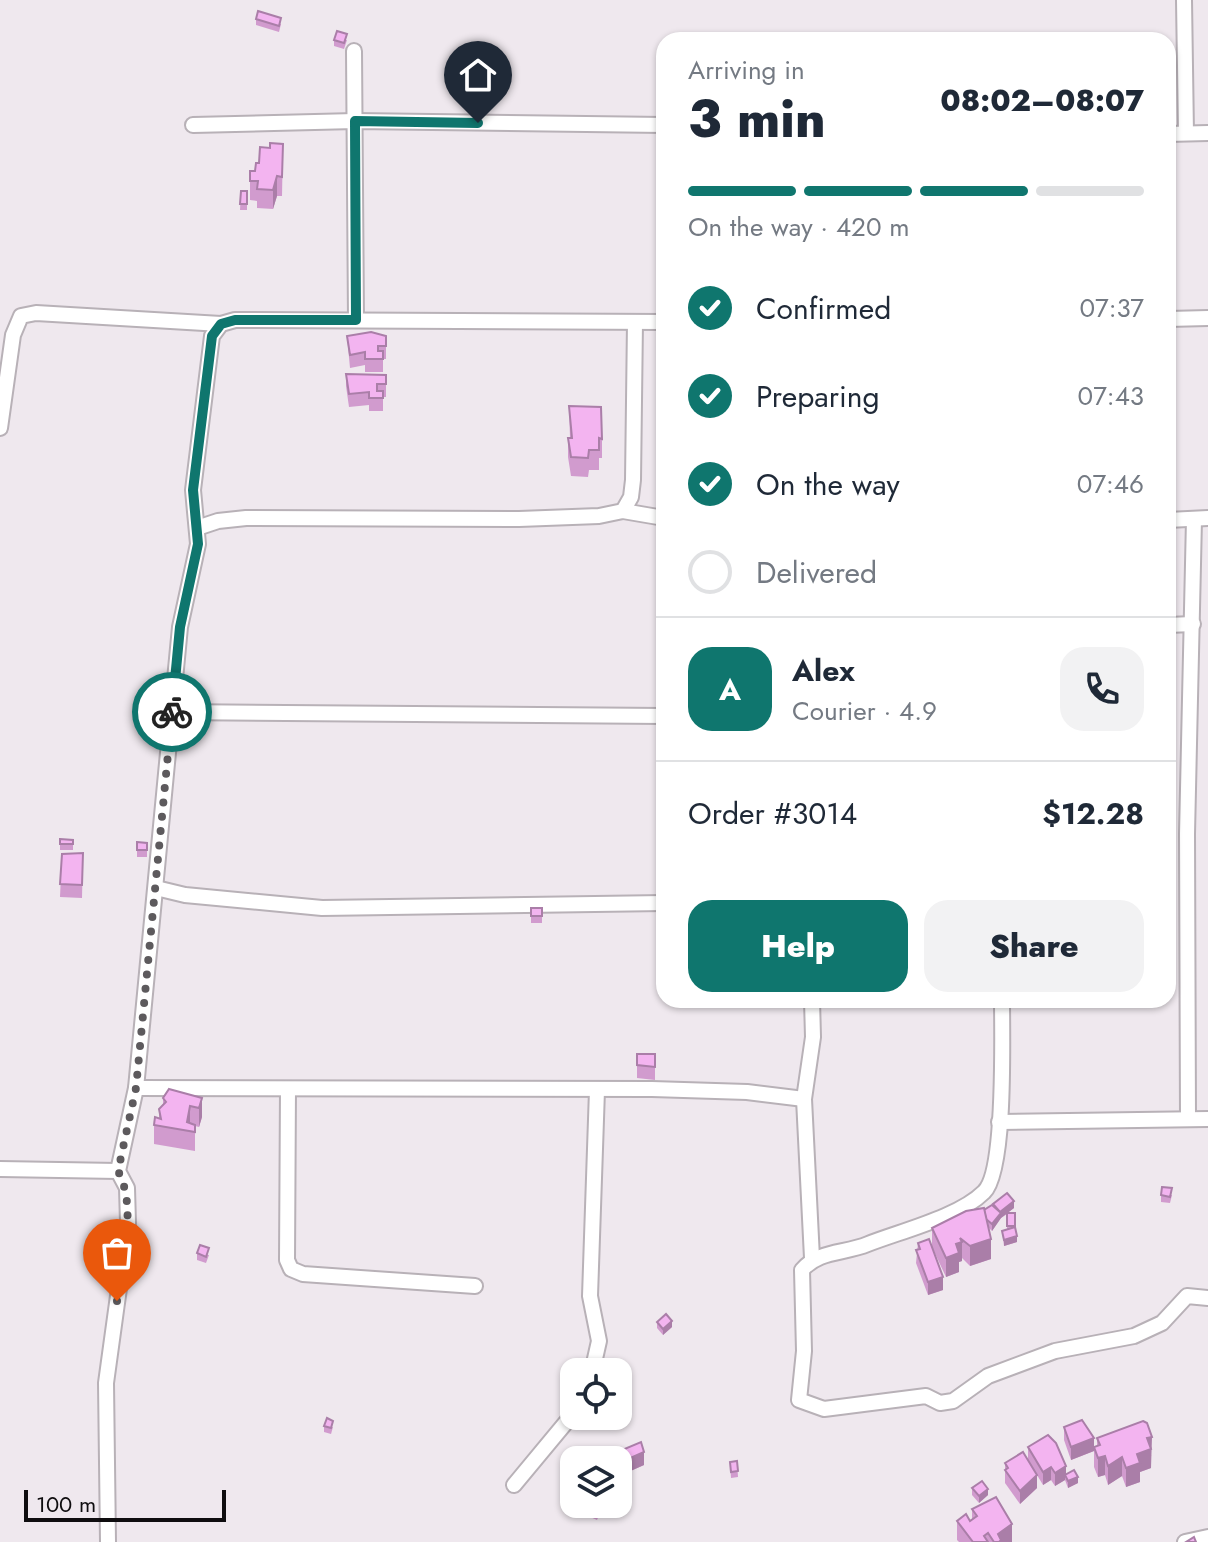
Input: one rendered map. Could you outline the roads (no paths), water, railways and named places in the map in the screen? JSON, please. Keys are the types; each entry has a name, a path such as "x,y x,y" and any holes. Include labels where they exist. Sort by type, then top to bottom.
{"street":[{"path":"1184,0 1186,133"},
{"path":"354,51 356,320"},
{"path":"193,125 355,121 656,125"},
{"path":"1176,134 1208,133"},
{"path":"0,428 13,335 21,316 36,313 221,324 235,320 656,322"},
{"path":"1176,319 1208,318"},
{"path":"623,511 631,497 633,480 635,322"},
{"path":"108,1542 106,1383 128,1223 127,1188 118,1171 136,1088 180,627 198,544 193,490 207,362 212,336 221,324"},
{"path":"197,528 218,521 246,518 519,519 599,516 623,511 656,517"},
{"path":"1176,520 1201,519 1193,624 1187,834 1188,1119"},
{"path":"1176,625 1193,624"},
{"path":"172,712 656,716"},
{"path":"156,888 185,895 322,908 656,903"},
{"path":"812,1008 813,1037 804,1099 812,1258"},
{"path":"1002,1008 998,1150 987,1190 966,1206 863,1247 812,1258 802,1270 804,1351 799,1400 824,1409 926,1396 940,1403 953,1401 988,1376 1055,1351 1134,1336 1162,1323 1187,1296 1208,1298"},
{"path":"136,1088 747,1092 804,1099"},
{"path":"288,1089 287,1260 291,1269 303,1274 475,1286"},
{"path":"595,1358 599,1341 590,1296 597,1090"},
{"path":"999,1122 1208,1119"},
{"path":"0,1169 118,1171"},
{"path":"514,1485 560,1430"},
{"path":"1185,1542 1208,1537"}]}
